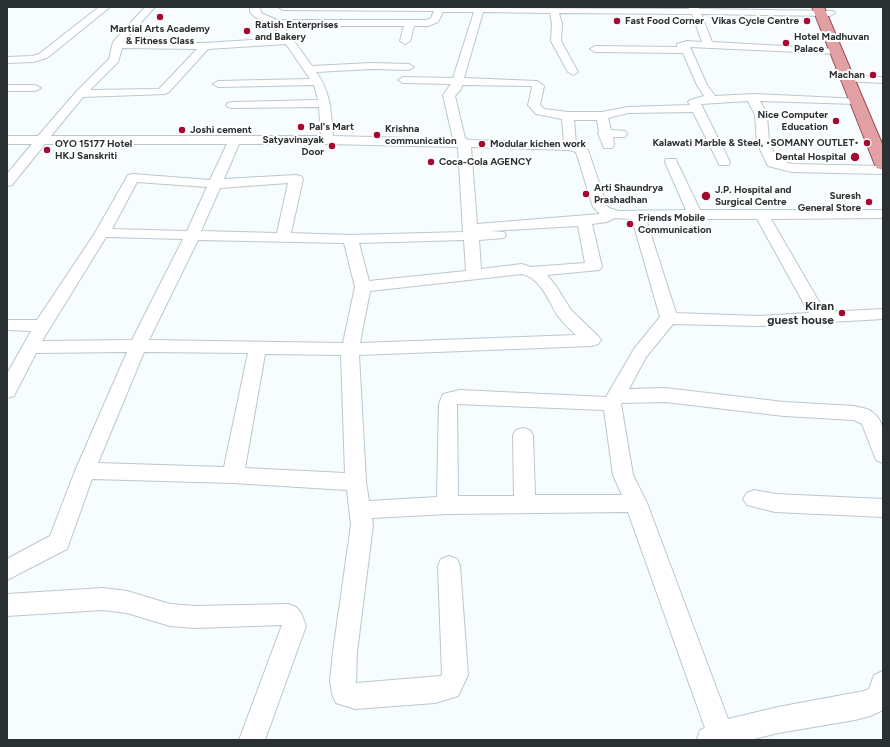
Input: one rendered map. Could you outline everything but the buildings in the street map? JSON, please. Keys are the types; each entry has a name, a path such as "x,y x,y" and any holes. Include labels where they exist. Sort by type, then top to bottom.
{"main road":[{"path":"824,10 837,52 883,138"},
{"path":"824,10 848,53 857,101 883,165"}],"street":[{"path":"7,60 33,59 43,56 105,7"},
{"path":"7,182 80,94 114,60 118,42 150,7"},
{"path":"255,7 255,12 258,15 276,23 410,24 433,21 435,20 440,9"},
{"path":"283,7 824,10"},
{"path":"464,142 459,140 449,95 455,89 458,81 480,8"},
{"path":"553,9 557,24 556,41 574,72"},
{"path":"694,9 708,46"},
{"path":"276,23 318,82 325,103 327,140"},
{"path":"405,41 410,24"},
{"path":"118,45 204,46 288,41"},
{"path":"711,99 702,85 687,50 681,46 687,44 837,52"},
{"path":"80,94 160,92 165,90 204,46"},
{"path":"595,49 687,50"},
{"path":"309,69 371,66 409,67"},
{"path":"403,80 533,83 538,86 534,105 540,112 568,116 602,116 628,110 697,108"},
{"path":"853,80 883,80"},
{"path":"218,84 318,82"},
{"path":"7,88 35,88"},
{"path":"755,97 754,101 758,106 760,114 764,145 773,163 792,168 883,170"},
{"path":"724,162 694,102 711,99 755,97 857,101"},
{"path":"232,105 325,103"},
{"path":"568,116 570,146"},
{"path":"602,116 606,139 621,134"},
{"path":"7,140 327,140 464,142 570,146 582,150 600,207 604,211 613,214 638,216 883,214"},
{"path":"7,570 59,542 85,471 138,346 192,236 234,141"},
{"path":"464,142 472,232 474,275"},
{"path":"671,162 695,215"},
{"path":"7,391 42,326 102,233 133,178 214,184 296,179 283,238"},
{"path":"102,233 350,239 472,232 602,219 613,214"},
{"path":"762,215 820,317"},
{"path":"638,216 669,318"},
{"path":"363,287 522,270 533,271 594,267 584,221"},
{"path":"472,232 499,235"},
{"path":"350,239 363,287 350,349 356,482 362,525 345,652 343,680 345,694 356,696 434,690 449,687 456,675 449,566"},
{"path":"31,347 138,346 350,349 592,340 565,314 554,293 542,278 533,271"},
{"path":"669,318 759,321 883,314"},
{"path":"669,318 640,353 614,400 623,475 636,503 714,737 778,720 855,707 870,703 879,697 883,684"},
{"path":"7,325 42,326"},
{"path":"233,475 258,347"},
{"path":"447,505 448,404 450,399 460,397 614,400 665,395 784,409 854,413 865,416 870,421 883,454"},
{"path":"523,435 525,503"},
{"path":"85,471 233,475 356,482"},
{"path":"754,499 782,503 883,508"},
{"path":"360,510 447,505 525,503 636,503"},
{"path":"7,605 103,599 127,602 170,615 195,617 278,614 288,616 293,622 294,626 252,740"}],"place":[{"name":"Martial Arts Academy & Fitness Class","path":"160,17"},
{"name":"Fast Food Corner","path":"617,21"},
{"name":"Vikas Cycle Centre","path":"807,21"},
{"name":"Ratish Enterprises and Bakery","path":"247,31"},
{"name":"Hotel Madhuvan Palace","path":"786,43"},
{"name":"Machan","path":"873,75"},
{"name":"Nice Computer Education","path":"836,121"},
{"name":"Pal's Mart","path":"301,127"},
{"name":"Joshi cement","path":"182,130"},
{"name":"Krishna communication","path":"377,135"},
{"name":"Kalawati Marble & Steel, •SOMANY OUTLET•","path":"867,143"},
{"name":"Modular kichen work","path":"482,144"},
{"name":"Satyavinayak Door","path":"332,146"},
{"name":"OYO 15177 Hotel HKJ Sanskriti","path":"47,150"},
{"name":"Dental Hospital","path":"855,157"},
{"name":"Coca-Cola AGENCY","path":"431,162"},
{"name":"Arti Shaundrya Prashadhan","path":"586,194"},
{"name":"J.P. Hospital and Surgical Centre","path":"706,196"},
{"name":"Suresh General Store","path":"869,202"},
{"name":"Friends Mobile Communication","path":"630,224"},
{"name":"Kiran guest house","path":"842,313"}]}
